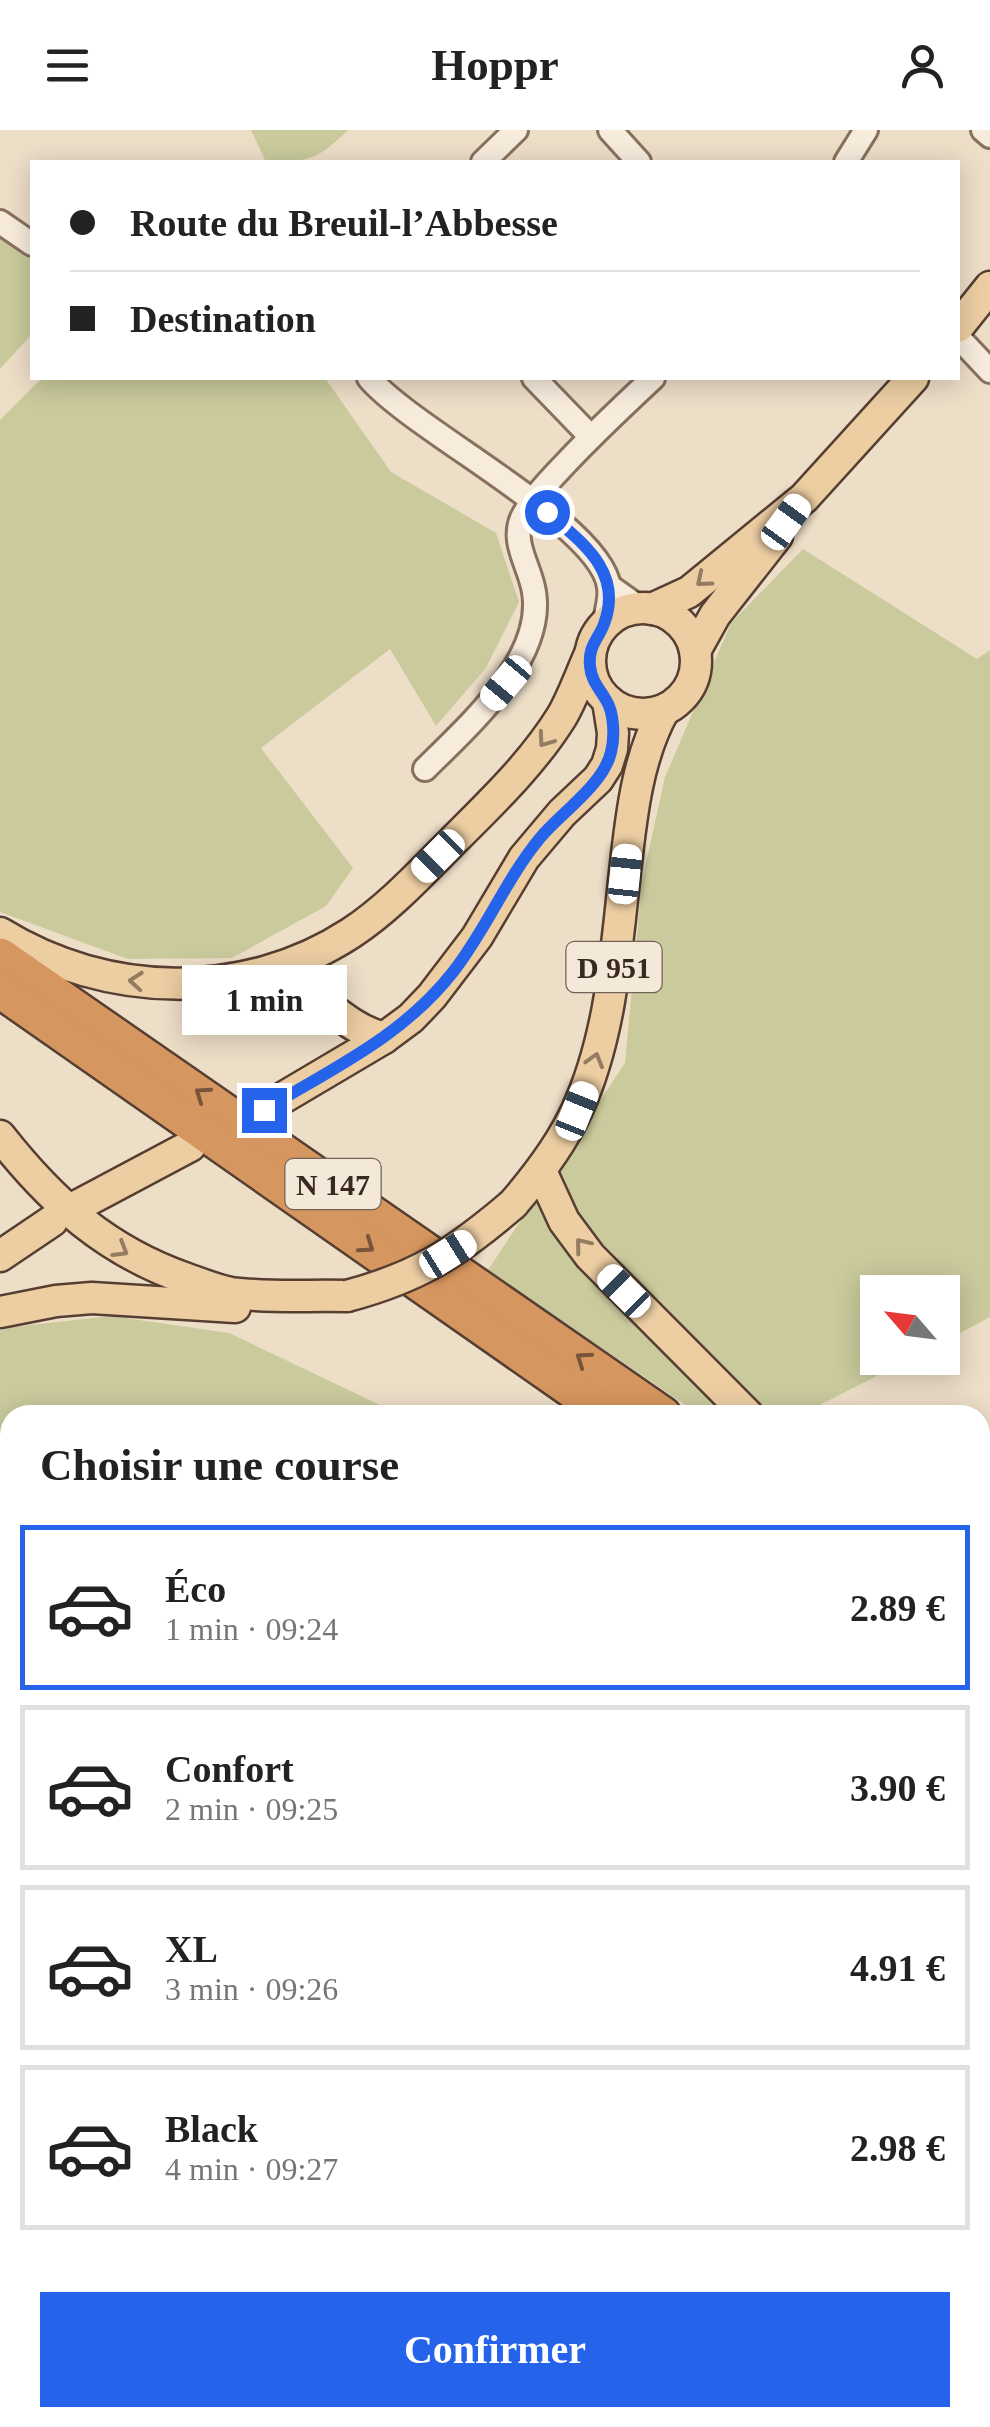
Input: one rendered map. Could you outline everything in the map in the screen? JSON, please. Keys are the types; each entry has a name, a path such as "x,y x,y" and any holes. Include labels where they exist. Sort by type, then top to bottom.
{"highway":[{"name":"N 147","path":"0,956 649,1405"},
{"name":"N 147","path":"0,990 594,1405"}],"main road":[{"path":"960,324 990,287"},
{"path":"695,652 715,615 804,498 911,380"},
{"path":"0,933 66,965 120,980 177,985 230,980 275,970 326,948 386,905 480,815 541,747 564,712 594,638 604,625 627,610 646,608 689,592 804,498"},
{"path":"590,654 593,680 608,702 620,710 649,714 678,700 690,686 696,669 690,636 667,614 646,608"},
{"path":"264,1110 384,1038 411,1018 454,970 524,858 607,765 613,732 608,702"},
{"name":"D 951","path":"15,1308 92,1298 248,1308 324,1302 384,1286 425,1268 472,1239 513,1204 541,1171 577,1111 599,1048 613,976 634,809 648,746 664,710"},
{"path":"275,970 304,986 350,1024 384,1038"},
{"path":"0,1136 59,1204 103,1239 138,1260 226,1292 346,1296"},
{"path":"79,1206 190,1146"},
{"path":"541,1171 564,1221 590,1256 738,1405"},
{"path":"0,1256 52,1221"}],"street":[{"path":"486,160 516,130"},
{"path":"610,130 637,160"},
{"path":"847,160 866,130"},
{"path":"983,130 990,136"},
{"path":"0,222 30,243"},
{"path":"960,339 990,371"},
{"path":"371,380 411,415 532,502 596,556 609,586 604,625"},
{"path":"536,380 591,436"},
{"path":"426,769 506,683 523,653 536,598 517,534 523,516 547,482 651,380"},
{"path":"609,586 646,608"}],"green space":[{"path":"251,130 348,130 312,157 265,160"},
{"path":"0,231 30,254 30,336 0,369"},
{"path":"40,380 326,380 391,472 496,533 519,602 486,668 436,726 390,649 261,748 353,868 326,906 232,958 128,959 0,912 0,420"},
{"path":"803,549 977,659 990,650 990,1317 960,1333 960,1275 860,1275 860,1375 879,1375 820,1405 685,1405 488,1270 625,1063 642,881 665,777 731,623"},
{"path":"112,1316 229,1333 380,1405 0,1405 0,1331"}],"route":[{"path":"264,1110 411,1018 454,970 524,858 607,765 613,732 608,702 593,680 590,654 594,638 604,625 609,586 596,556 547,512"}]}
